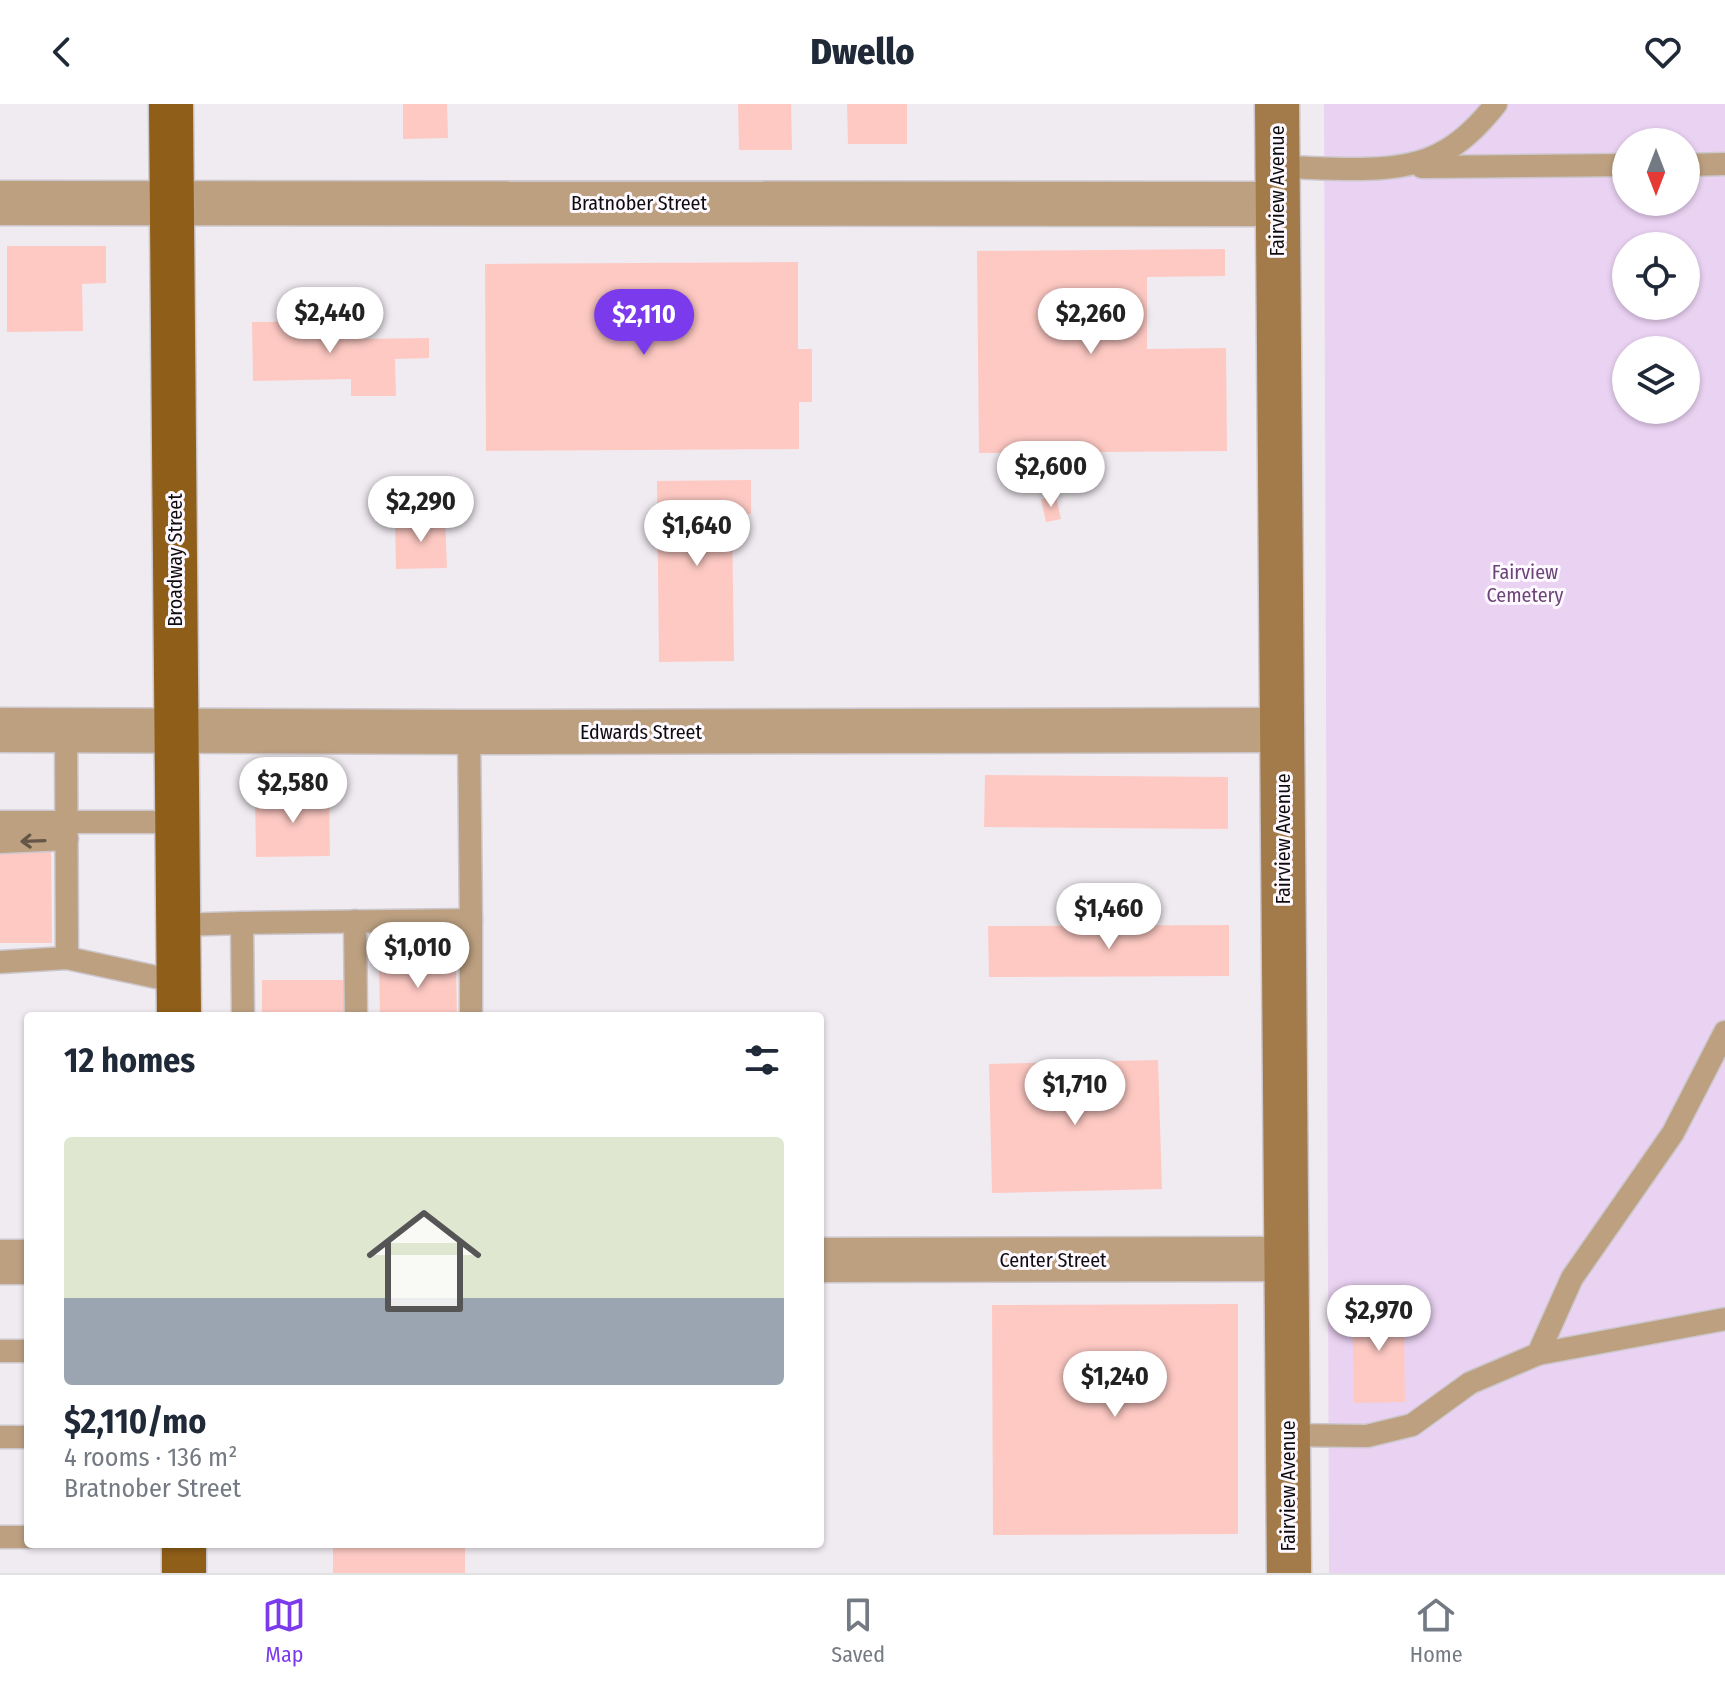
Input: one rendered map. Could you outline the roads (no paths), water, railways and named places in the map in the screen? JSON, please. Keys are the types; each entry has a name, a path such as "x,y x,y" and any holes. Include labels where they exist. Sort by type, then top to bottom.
{"main road":[{"name":"Broadway Street","path":"171,104 179,999"},
{"path":"184,1548 184,1573"}],"street":[{"name":"Fairview Avenue","path":"1277,104 1289,1573"},
{"name":"Bratnober Street","path":"0,203 1277,186"},
{"name":"Edwards Street","path":"0,730 1282,730"},
{"name":"Center Street","path":"824,1260 1286,1259"},
{"path":"0,1262 24,1262"}],"lane":[{"path":"1277,186 1397,167 1441,154 1477,126 1496,104"},
{"path":"1700,165 1725,164"},
{"path":"1397,167 1612,165"},
{"path":"66,730 67,958"},
{"path":"469,732 471,1012"},
{"path":"0,822 67,831"},
{"path":"0,842 67,831 178,822"},
{"path":"178,925 471,920"},
{"path":"355,921 356,1012"},
{"path":"242,923 243,1012"},
{"path":"0,962 67,958 179,999"},
{"path":"1538,1354 1572,1278 1673,1133 1725,1032"},
{"path":"1288,1435 1367,1436 1412,1425 1470,1383 1538,1354 1725,1319"},
{"path":"0,1351 24,1351"},
{"path":"0,1437 24,1437"},
{"path":"0,1537 24,1537"}],"park label":[{"name":"Fairview Cemetery","path":"1525,584"}]}
